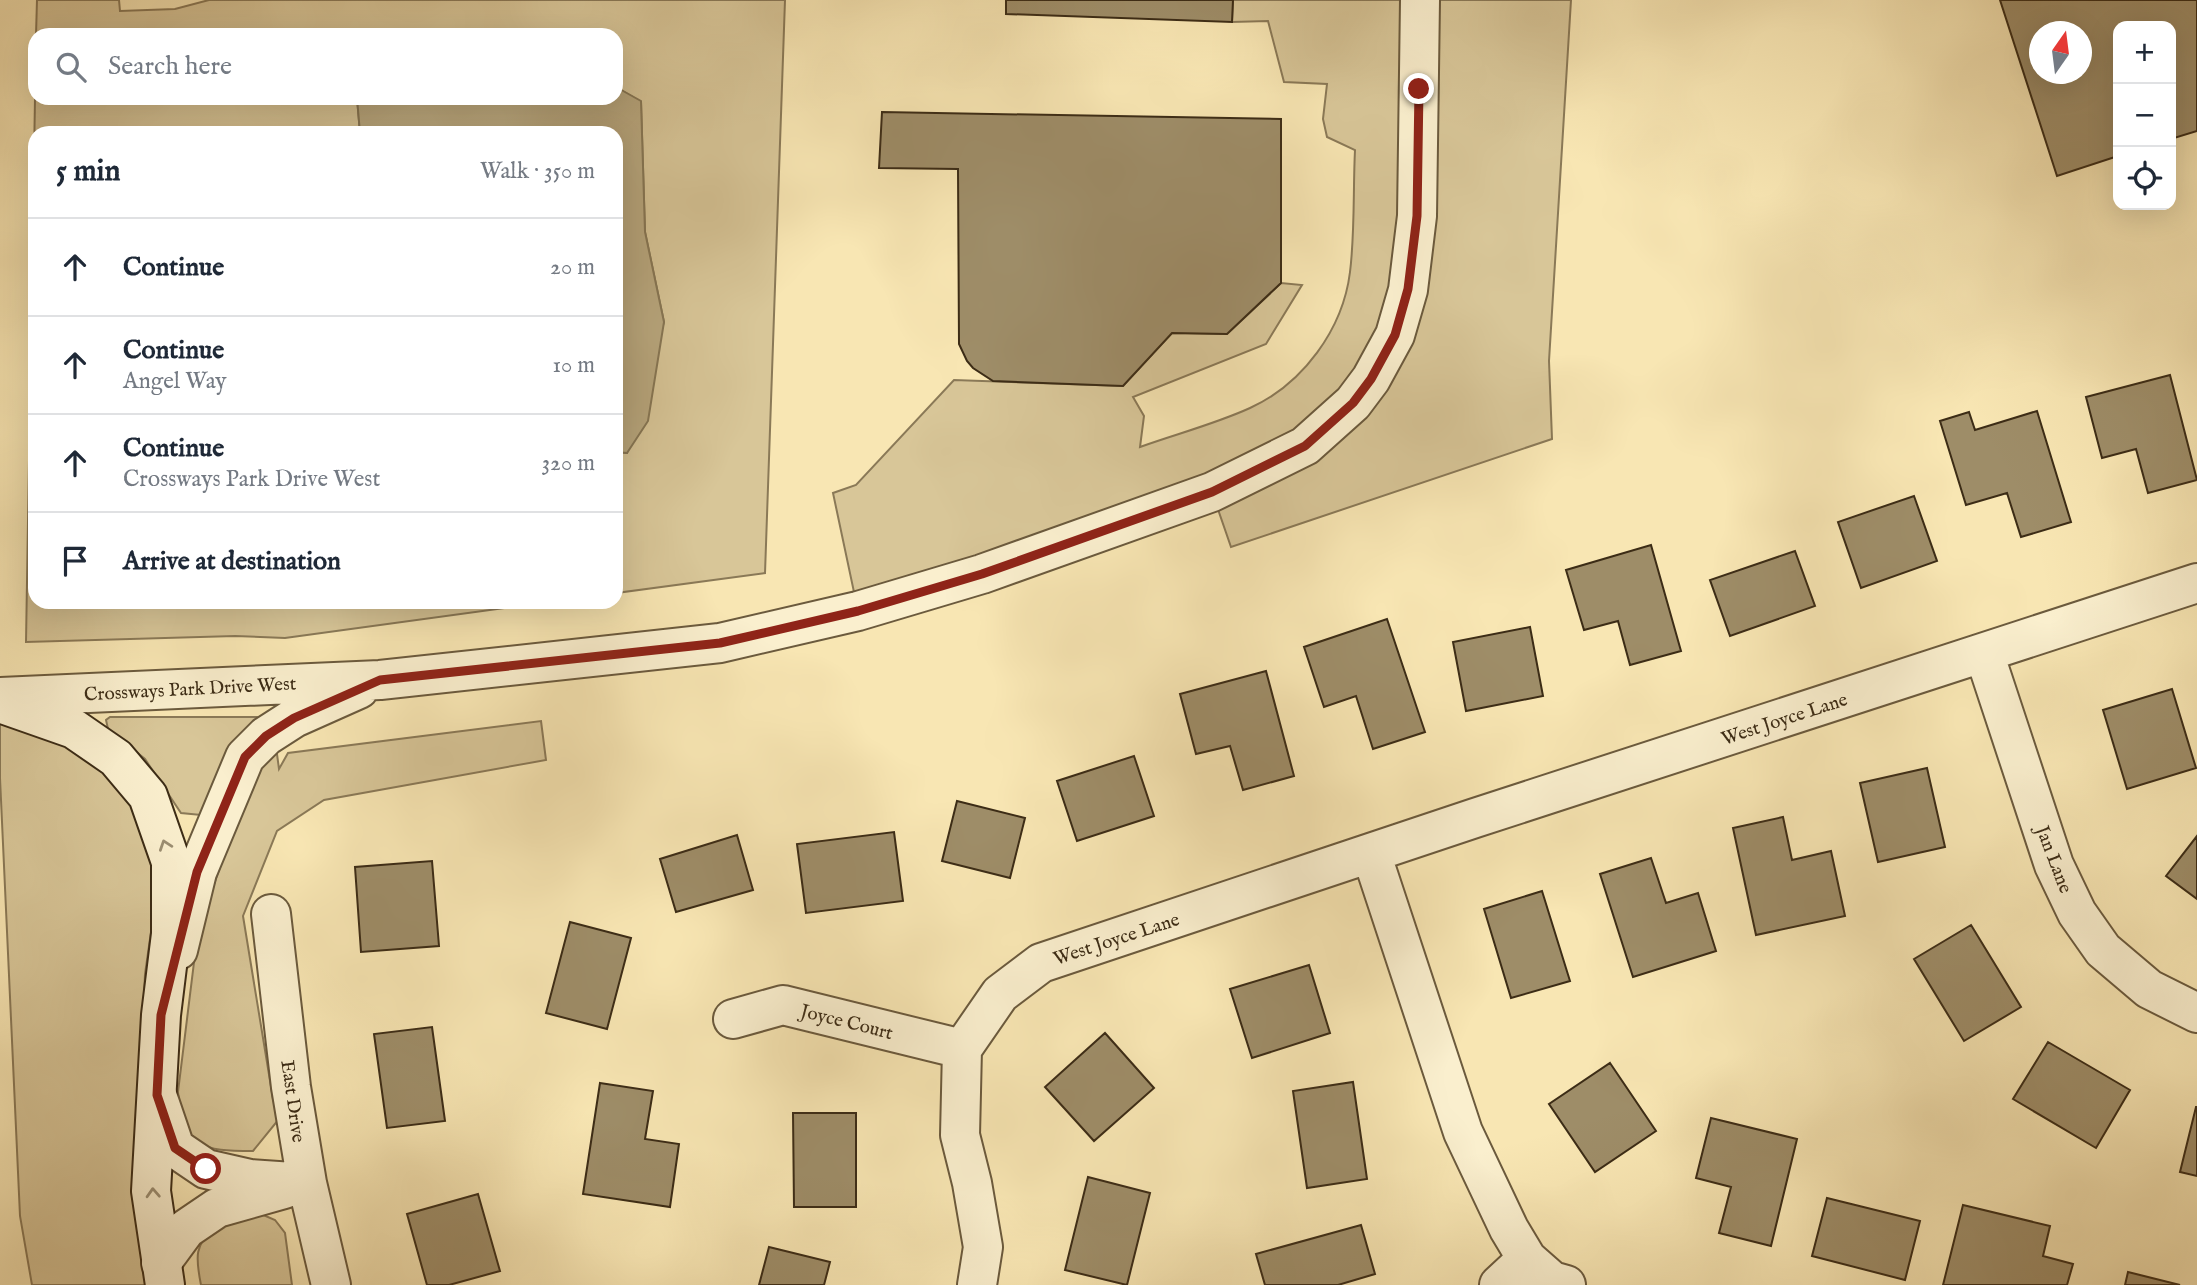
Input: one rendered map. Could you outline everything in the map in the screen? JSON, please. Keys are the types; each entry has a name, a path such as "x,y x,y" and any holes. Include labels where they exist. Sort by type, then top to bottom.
{"street":[{"name":"Crossways Park Drive West","path":"0,697 380,680 720,643 858,611 982,574 1212,492 1305,446 1353,403 1371,379 1395,335 1408,289 1417,216 1420,0"},
{"name":"West Joyce Lane","path":"962,1049 1000,994 1041,963 2197,583"},
{"name":"Jan Lane","path":"1984,653 2054,865 2077,913 2103,950 2149,989 2197,1013"},
{"name":"Crossways Park Drive West","path":"161,1015 197,872 245,757 266,736 294,718 380,680"},
{"path":"0,703 74,729 116,758 148,796 171,862 171,934 161,1015 151,1191 163,1274"},
{"path":"1371,853 1464,1132 1508,1229 1527,1259 1552,1281 1566,1285"},
{"name":"East Drive","path":"271,914 291,1087 307,1183 331,1285"},
{"name":"Joyce Court","path":"733,1019 783,1005 962,1049"},
{"path":"962,1049 960,1135 983,1247 977,1285"},
{"path":"157,1095 175,1148 206,1169 250,1179 307,1183"},
{"path":"163,1274 186,1229 217,1208 307,1183"},
{"path":"1499,1285 1527,1259"}],"shaded area":[{"path":"37,0 119,0 120,11 175,9 209,0 785,0 765,573 623,592 623,453 627,453 664,322 645,232 641,102 623,91 623,28 36,28"},
{"path":"1233,0 1571,0 1549,361 1552,439 1231,547 1212,492 858,611 833,493 856,485 954,380 1123,386 1172,333 1227,334 1281,283 1302,285 1266,344 1133,397 1144,416 1140,447 1223,419 1269,398 1303,369 1329,334 1339,314 1350,272 1355,150 1327,137 1323,119 1327,84 1284,82 1268,21 1232,22"},
{"path":"623,91 641,101 645,232 664,322 648,421 627,453 623,453 623,126 359,126 358,105 623,105"},
{"path":"35,105 358,105 359,126 35,126"},
{"path":"28,521 28,609 498,609 285,638 235,636 26,642"},
{"path":"110,717 260,719 201,815 181,813 145,759 108,729 106,720"},
{"path":"0,721 32,722 125,783 148,834 156,897 145,974 137,1154 155,1285 32,1285 20,1216 0,778"},
{"path":"541,721 546,760 324,800 277,831 243,916 273,1099 279,1119 253,1151 221,1150 199,1142 185,1125 178,1092 198,930 245,796 275,739 279,769 288,753"},
{"path":"261,1214 275,1220 285,1233 292,1285 201,1285 198,1252 215,1223"}],"building":[{"path":"1006,0 1233,0 1232,22 1006,14"},
{"path":"2000,0 2197,0 2197,131 2176,137 2176,21 2113,21 2113,158 2057,176"},
{"path":"882,112 1281,119 1281,283 1227,334 1172,333 1123,386 993,381 973,368 959,344 958,169 879,168"},
{"path":"2170,375 2197,480 2148,493 2136,449 2102,458 2086,397"},
{"path":"2037,411 2071,522 2021,537 2007,493 1966,505 1940,421 1969,412 1975,430"},
{"path":"1914,496 1937,561 1861,588 1838,522"},
{"path":"1651,545 1681,651 1630,665 1618,621 1584,630 1566,570"},
{"path":"1795,551 1815,606 1730,636 1710,580"},
{"path":"1387,619 1425,732 1373,749 1356,696 1324,707 1304,647"},
{"path":"1530,627 1543,696 1466,711 1453,642"},
{"path":"1266,671 1294,776 1243,790 1230,746 1196,754 1180,694"},
{"path":"2172,689 2196,768 2127,789 2103,710"},
{"path":"1134,756 1154,816 1077,841 1057,781"},
{"path":"1927,768 1945,847 1878,862 1860,783"},
{"path":"957,801 1025,818 1010,878 942,861"},
{"path":"1783,817 1792,860 1831,851 1845,916 1756,935 1733,828"},
{"path":"894,832 903,901 806,913 797,844"},
{"path":"737,835 753,890 676,912 660,859"},
{"path":"2197,836 2197,899 2166,876"},
{"path":"1651,858 1666,903 1698,893 1716,951 1633,977 1600,874"},
{"path":"432,861 439,946 361,952 355,867"},
{"path":"1542,891 1570,981 1511,998 1484,909"},
{"path":"570,922 631,938 607,1029 546,1013"},
{"path":"1971,925 2021,1007 1964,1041 1914,959"},
{"path":"1309,965 1330,1033 1252,1058 1230,989"},
{"path":"432,1027 445,1121 387,1128 374,1034"},
{"path":"1105,1033 1154,1088 1094,1141 1045,1087"},
{"path":"2048,1042 2130,1090 2096,1148 2013,1099"},
{"path":"1610,1063 1656,1131 1595,1172 1549,1104"},
{"path":"1353,1082 1367,1179 1307,1188 1293,1091"},
{"path":"600,1083 653,1091 645,1139 679,1144 670,1207 583,1194"},
{"path":"2197,1107 2197,1176 2180,1172"},
{"path":"793,1113 856,1113 856,1207 794,1207"},
{"path":"1711,1118 1797,1139 1771,1246 1719,1233 1731,1187 1696,1178"},
{"path":"1088,1177 1150,1193 1127,1285 1065,1270"},
{"path":"478,1194 500,1271 449,1285 427,1285 407,1214"},
{"path":"1827,1198 1920,1221 1905,1280 1812,1256"},
{"path":"1963,1205 2050,1226 2043,1256 2073,1264 2067,1285 1943,1285"},
{"path":"1361,1225 1375,1274 1338,1285 1265,1285 1256,1254"},
{"path":"769,1247 830,1262 824,1285 759,1285"},
{"path":"2128,1272 2180,1285 2125,1285"}],"route":[{"path":"206,1169 175,1148 157,1095 161,1015 197,872 245,757 266,736 294,718 380,680 720,643 858,611 982,574 1212,492 1305,446 1353,403 1371,379 1395,335 1408,289 1417,216 1419,89"}]}
